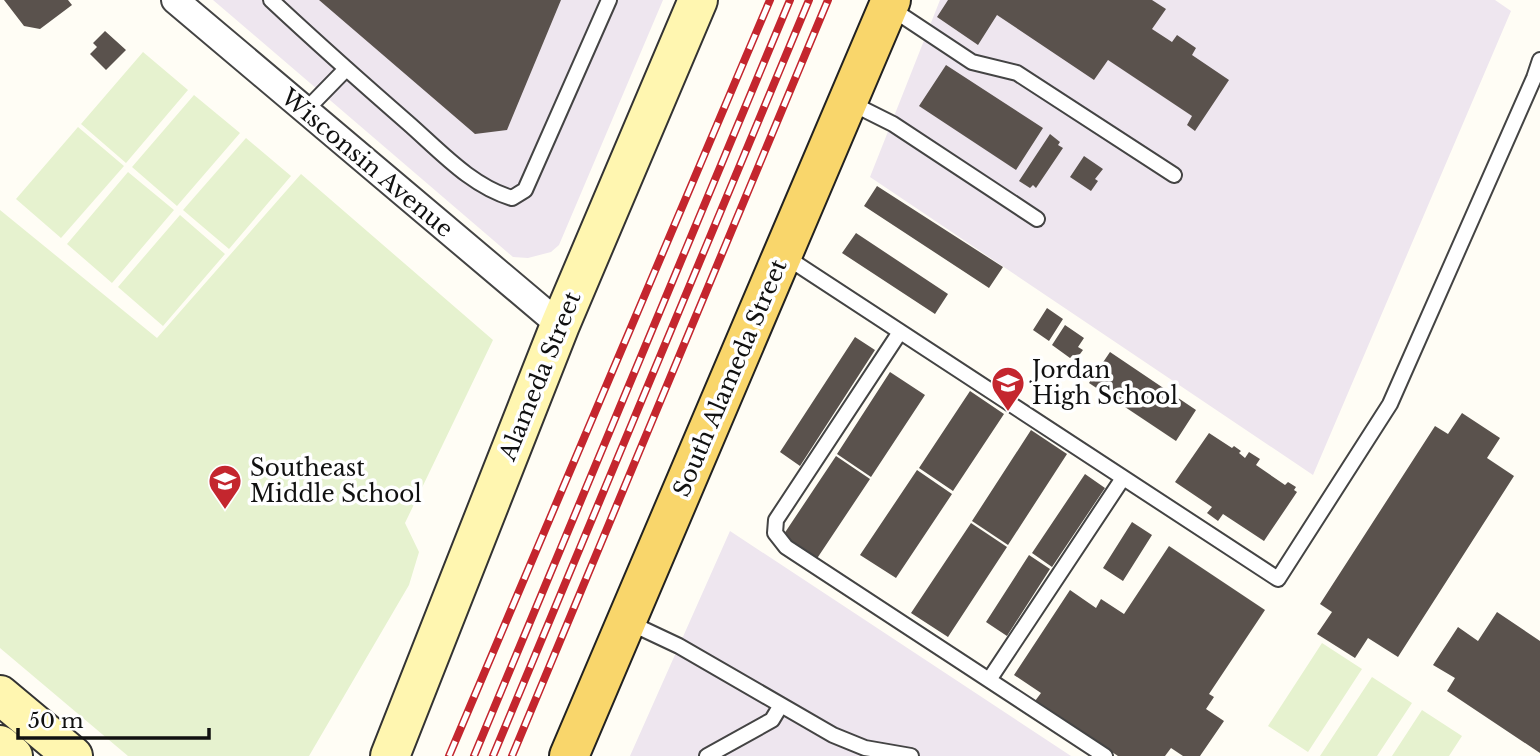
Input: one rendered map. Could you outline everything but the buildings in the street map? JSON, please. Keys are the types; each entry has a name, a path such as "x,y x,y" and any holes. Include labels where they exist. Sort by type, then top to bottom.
{"main road":[{"name":"South Alameda Street","path":"569,756 889,3"}],"street":[{"name":"Wisconsin Avenue","path":"175,0 560,325"},
{"name":"Alameda Street","path":"390,756 560,325 698,0"},
{"path":"0,695 73,756"},
{"path":"0,746 13,756"}],"lane":[{"path":"271,0 470,177 496,193 512,198 525,190 609,0"},
{"path":"889,3 972,62 1017,74 1174,175"},
{"path":"782,255 1278,579 1390,404 1540,60"},
{"path":"306,110 346,69"},
{"path":"847,101 893,124 1037,219"},
{"path":"900,332 776,520 775,533 786,547 1105,756"},
{"path":"989,680 1123,478"},
{"path":"626,622 679,646 865,752 911,756"},
{"path":"707,756 772,720 781,705"}],"shaded area":[{"path":"213,0 663,0 559,245 551,252 528,258 513,257"},
{"path":"940,0 1495,0 1511,11 1313,475 870,177"},
{"path":"730,531 1071,756 630,756"}],"green space":[{"path":"143,52 188,90 126,163 81,124"},
{"path":"194,95 240,133 177,206 132,167"},
{"path":"78,127 124,166 61,238 16,199"},
{"path":"246,138 291,176 229,249 183,210"},
{"path":"128,172 174,210 112,283 67,244"},
{"name":"Southeast Middle School","path":"301,174 493,340 405,523 419,552 409,585 309,756 128,756 0,648 0,210 157,338"},
{"path":"180,215 225,254 163,326 118,287"},
{"path":"1322,643 1362,669 1308,752 1268,726"},
{"path":"1372,677 1412,703 1377,756 1320,756"},
{"path":"1422,710 1462,736 1449,756 1392,756"}],"railway":[{"path":"449,756 770,0"},
{"path":"474,756 790,0"},
{"path":"493,756 809,0"},
{"path":"512,756 828,0"}],"place":[{"name":"Jordan High School","path":"1008,413"},
{"name":"Southeast Middle School","path":"225,511"}]}
